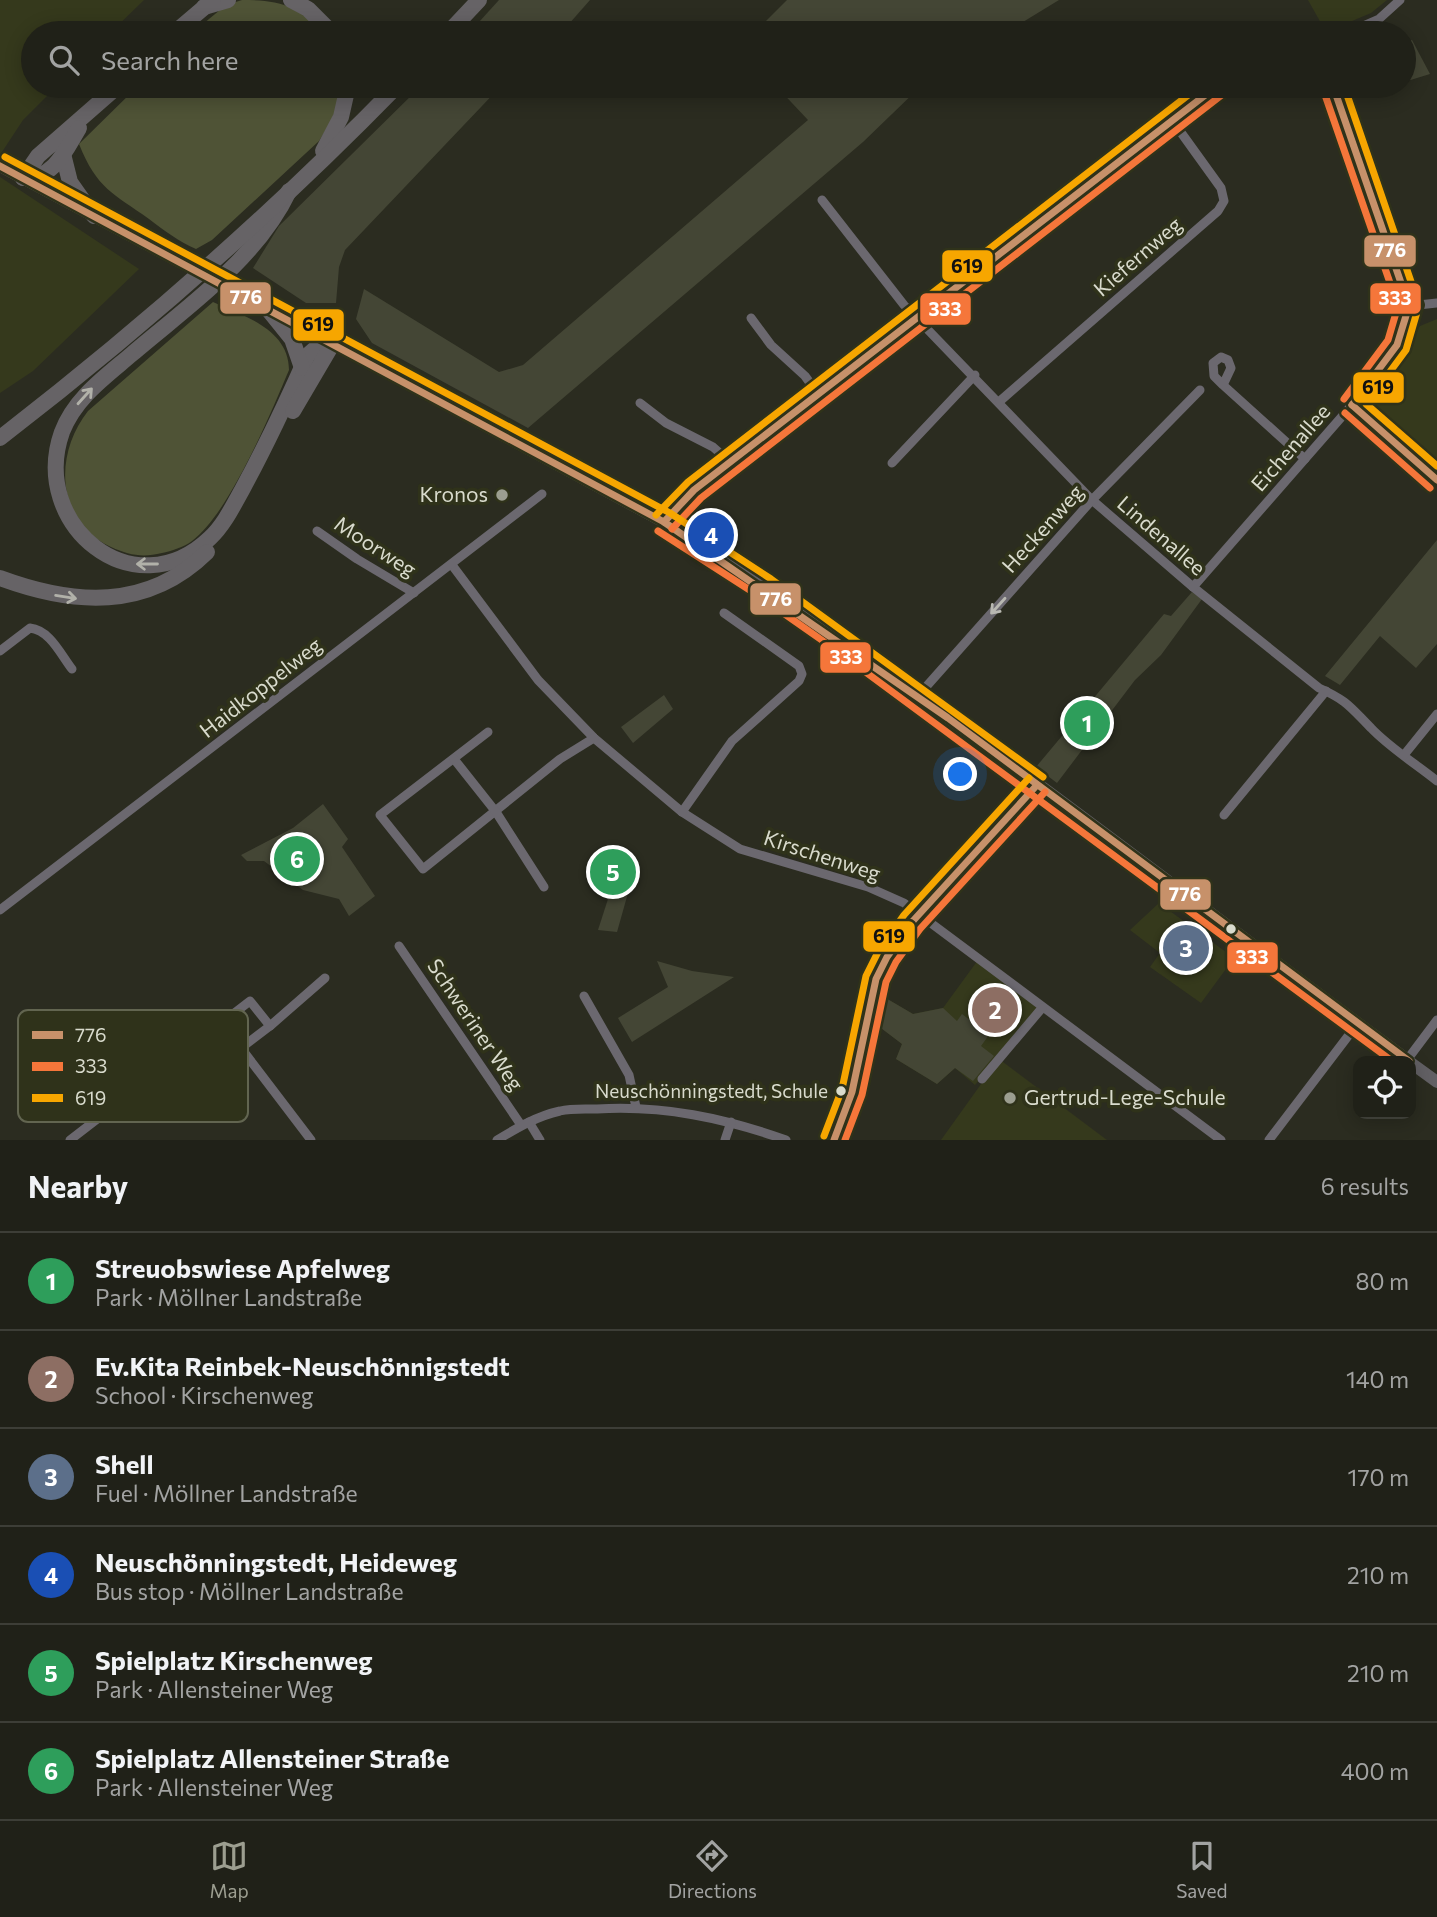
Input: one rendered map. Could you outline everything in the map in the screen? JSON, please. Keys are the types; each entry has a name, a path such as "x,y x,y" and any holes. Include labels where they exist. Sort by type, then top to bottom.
{"highway":[{"path":"188,21 209,4 228,0"},
{"path":"291,0 308,9 320,21"},
{"path":"459,21 479,0"},
{"path":"23,178 38,156 106,98"},
{"path":"314,167 341,117 345,98"},
{"path":"0,438 129,335 230,248 385,98"},
{"path":"23,178 46,174 63,154 86,117"},
{"path":"63,154 70,183 94,216"},
{"path":"289,191 276,218 246,253 96,384 74,409 62,432 57,468 59,495 71,523 102,554 130,563 159,564 175,560 200,547 211,538 256,465 309,353 333,343"},
{"path":"267,308 292,339 302,368"},
{"path":"0,578 55,595 98,599 144,591 191,565 213,545 233,520 333,343"}],"main road":[{"path":"0,166 664,522 765,587 1402,1056"},
{"path":"1416,1066 1437,1082"}],"street":[{"path":"1374,21 1401,0"},
{"path":"664,522 694,490 1201,98"},
{"path":"1337,98 1409,306 1437,303"},
{"name":"Kiefernweg","path":"1000,401 1218,211 1224,195 1172,120"},
{"name":"Lindenallee","path":"822,200 917,317 1093,500 1193,587 1326,691 1340,697 1361,714 1371,729 1437,781"},
{"name":"Eichenallee","path":"1193,587 1352,405 1397,345 1409,306"},
{"path":"751,318 771,345 805,376 818,394"},
{"path":"892,463 975,375"},
{"path":"1223,385 1305,459"},
{"name":"Heckenweg","path":"917,697 1093,500 1200,390"},
{"path":"640,403 666,423 713,447 730,462"},
{"path":"1352,405 1437,480"},
{"name":"Haidkoppelweg","path":"0,910 542,494"},
{"name":"Moorweg","path":"317,531 414,593"},
{"name":"Kirschenweg","path":"452,565 538,680 594,737 682,812 740,849 868,887 921,913 1042,1008 1221,1140"},
{"path":"682,812 732,741 802,674 799,666 724,613"},
{"path":"0,651 30,628 37,629 46,635 72,669"},
{"path":"1224,815 1326,691"},
{"path":"1404,755 1437,714"},
{"path":"488,732 380,815 423,870 559,759 594,737"},
{"path":"454,759 496,811 544,887"},
{"path":"834,1140 852,1092 864,1023 876,979 903,933 1037,785"},
{"name":"Schweriner Weg","path":"399,946 525,1123 540,1140"},
{"path":"248,1043 325,978"},
{"path":"584,996 627,1071 636,1107"},
{"path":"238,1010 250,1001 270,1026"},
{"path":"982,1079 1042,1008"},
{"path":"1412,1056 1437,1020"},
{"path":"1269,1140 1358,1023"},
{"path":"248,1057 311,1140"},
{"path":"497,1140 525,1123 561,1110 636,1107 680,1111 731,1122 786,1140"},
{"path":"70,1140 93,1122"},
{"path":"725,1140 731,1122"}],"shaded area":[{"path":"0,0 144,0 122,21 21,21 21,98 45,98 23,120 0,155"},
{"path":"242,0 278,3 288,6 311,21 207,21 226,5"},
{"path":"499,0 590,0 572,21 480,21"},
{"path":"787,0 1059,0 1025,21 766,21"},
{"path":"1308,0 1387,0 1371,13 1352,21 1320,21"},
{"path":"1416,48 1430,74 1416,78"},
{"path":"126,98 339,98 335,115 319,141 212,240 196,249 172,236 107,189 92,171 79,144"},
{"path":"409,98 490,98 345,250 339,267 336,303 306,303 253,268 279,226"},
{"path":"787,98 909,98 863,142 528,428 372,343 356,319 364,289 499,372 523,365 808,120"},
{"path":"0,177 139,269 33,371 0,393"},
{"path":"213,302 251,319 273,334 287,356 289,370 248,462 221,508 206,527 189,543 155,555 130,554 118,550 93,535 79,521 70,504 66,485 69,447 88,411"},
{"path":"1437,319 1437,468 1427,460 1426,452 1370,399 1420,326"},
{"path":"1437,540 1437,644 1416,668 1380,636 1340,685 1325,676"},
{"path":"1192,592 1202,599 1161,655 1135,680 1057,783 1036,767 1164,614 1171,616"},
{"path":"664,695 673,709 633,743 621,727"},
{"path":"323,804 348,839 342,847 375,896 349,916 339,899 303,890 264,861 247,861 241,855 293,828"},
{"path":"628,893 617,932 598,930 608,899"},
{"path":"1159,903 1234,958 1201,1003 1150,967 1160,953 1130,930"},
{"path":"978,960 1039,1009 975,1085 955,1068 937,1084 896,1059 902,1044 877,1025 884,997 913,1014 943,1008"},
{"path":"657,961 692,971 734,977 632,1042 618,1018 668,987"},
{"path":"884,997 913,1014 943,1008 957,1021 962,1014 989,1035 981,1046 994,1056 973,1081 955,1068 937,1084 896,1059 902,1044 877,1025"},
{"name":"Gertrud-Lege-Schule","path":"999,1059 1107,1140 941,1140"}],"transit line":[{"name":"619","path":"656,515 688,482 1184,98"},
{"name":"776","path":"664,522 694,490 1201,98"},
{"name":"333","path":"672,529 701,498 1218,98"},
{"name":"333","path":"1326,98 1398,306 1388,340 1344,399"},
{"name":"776","path":"1337,98 1409,306 1397,345 1352,405"},
{"name":"619","path":"1348,98 1419,305 1406,350 1366,404 1437,466"},
{"name":"619","path":"5,157 670,513 771,579 1043,777"},
{"name":"776","path":"0,166 664,522 948,718 1402,1056"},
{"name":"776","path":"1352,405 1437,480"},
{"name":"333","path":"1345,413 1430,488"},
{"name":"333","path":"658,531 833,648 1385,1056"},
{"name":"619","path":"824,1136 842,1089 866,976 878,952 904,915 1029,778"},
{"name":"776","path":"834,1140 852,1092 876,979 887,957 912,922 1037,785"},
{"name":"333","path":"845,1140 862,1095 886,982 896,962 920,929 1045,792"}],"place":[{"name":"Kronos","path":"502,495"},
{"name":"Neuschönningstedt, Heideweg","path":"711,535"},
{"name":"Streuobswiese Apfelweg","path":"1087,723"},
{"name":"Spielplatz Allensteiner Straße","path":"297,859"},
{"name":"Spielplatz Kirschenweg","path":"613,872"},
{"name":"Shell","path":"1186,948"},
{"name":"Ev.Kita Reinbek-Neuschönnigstedt","path":"995,1010"},
{"name":"Neuschönningstedt, Schule","path":"841,1091"},
{"name":"Gertrud-Lege-Schule","path":"1010,1098"}]}
